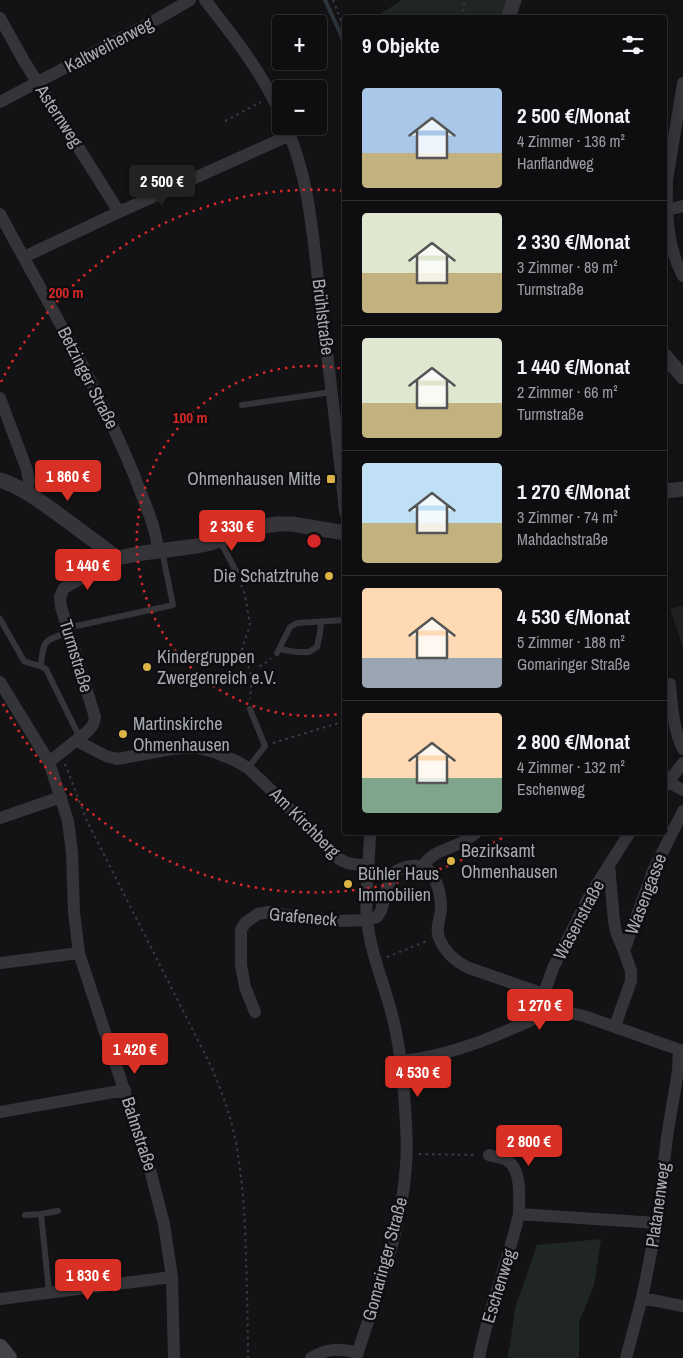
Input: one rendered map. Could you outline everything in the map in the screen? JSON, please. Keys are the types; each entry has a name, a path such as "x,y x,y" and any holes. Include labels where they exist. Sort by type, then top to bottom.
{"main road":[{"path":"0,1348 8,1358"}],"street":[{"name":"Kaltweiherweg","path":"0,102 190,0"},
{"path":"204,0 249,57 272,96"},
{"path":"509,15 514,0"},
{"name":"Asternweg","path":"0,18 37,82 120,212"},
{"path":"683,82 667,180 667,210 671,245 683,276"},
{"path":"24,257 280,135"},
{"name":"Brühlstraße","path":"289,135 302,173 308,206 342,484"},
{"path":"667,210 683,206"},
{"name":"Betzinger Straße","path":"0,214 64,330 113,426 151,519 160,551"},
{"path":"667,358 683,377"},
{"path":"0,398 27,470 29,481 27,492"},
{"path":"0,480 27,492 116,558"},
{"path":"667,491 683,489"},
{"name":"Turmstraße","path":"78,739 93,725 95,717 61,607 60,596 64,588 116,558 197,546 259,526 277,524 300,525 342,532"},
{"name":"Bahnstraße","path":"0,682 55,758 70,836 74,912 79,953 125,1090 158,1197 166,1231 172,1277 174,1358"},
{"path":"670,684 676,729 683,749"},
{"path":"55,758 78,739"},
{"name":"Am Kirchberg","path":"78,739 106,756 118,759 187,747 204,748 236,761 248,768 334,854 346,863 369,865"},
{"path":"667,783 683,764"},
{"path":"667,784 683,790"},
{"path":"0,818 61,797"},
{"name":"Wasengasse","path":"624,951 653,871 683,811"},
{"name":"Gomaringer Straße","path":"357,1355 396,1229 404,1192 407,1154 402,1060 367,920 366,898 370,835"},
{"path":"423,866 434,854 456,846 472,835"},
{"name":"Wasenstraße","path":"547,1013 544,994 553,968 590,895 628,835"},
{"name":"Wasengasse","path":"609,864 616,932 631,971 630,981 615,1026"},
{"path":"367,920 377,917 382,911 387,887 396,871 411,866 423,866 436,882 441,896 442,910 438,922 438,937 447,952 459,964 544,994"},
{"name":"Grafeneck","path":"255,1012 245,987 241,965 240,937 245,923 258,914 268,912 321,920 367,920"},
{"path":"0,963 79,953"},
{"path":"402,1060 426,1057 455,1050 487,1039 547,1013 555,1012 572,1013 615,1026 681,1051"},
{"name":"Platanenweg","path":"626,1358 642,1298 657,1222 667,1137 681,1051"},
{"path":"0,1112 125,1090"},
{"name":"Eschenweg","path":"479,1358 519,1214 519,1189 516,1168 510,1161 489,1155"},
{"path":"519,1214 657,1222"},
{"path":"0,1299 172,1277"},
{"path":"642,1298 683,1306"},
{"path":"311,1358 328,1350 335,1349 357,1355"}],"lane":[{"path":"242,405 332,392"},
{"path":"219,540 236,571"},
{"path":"41,665 46,640 68,631 173,605 160,551"},
{"path":"0,619 24,661 41,665 46,669 78,739"},
{"path":"321,622 317,647 309,652 278,651 290,626 297,623 342,620"},
{"path":"248,768 265,746 250,709"},
{"path":"25,1215 58,1211"},
{"path":"41,1214 49,1292"}],"path":[{"path":"333,0 342,23"},
{"path":"462,15 465,0"},
{"path":"225,121 272,96"},
{"path":"236,571 245,595 250,624 242,650 252,678 250,709"},
{"path":"247,662 262,666 278,651"},
{"path":"265,746 342,722"},
{"path":"55,758 72,780 87,821 197,1038 222,1092 235,1138 241,1170 244,1205 248,1358"},
{"path":"376,961 438,937"},
{"path":"407,1154 489,1155"}],"shaded area":[{"path":"402,0 508,0 504,15 379,15"},
{"path":"683,605 683,647 670,609"},
{"path":"601,1239 594,1286 579,1322 579,1358 507,1358 515,1308 537,1245"}],"waterway":[{"path":"325,0 342,37"}],"place":[{"name":"Ohmenhausen Mitte","path":"331,479"},
{"name":"Die Schatztruhe","path":"329,576"},
{"name":"Kindergruppen Zwergenreich e.V.","path":"147,667"},
{"name":"Martinskirche Ohmenhausen","path":"123,734"},
{"name":"Bezirksamt Ohmenhausen","path":"451,861"},
{"name":"Bühler Haus Immobilien","path":"348,884"}]}
